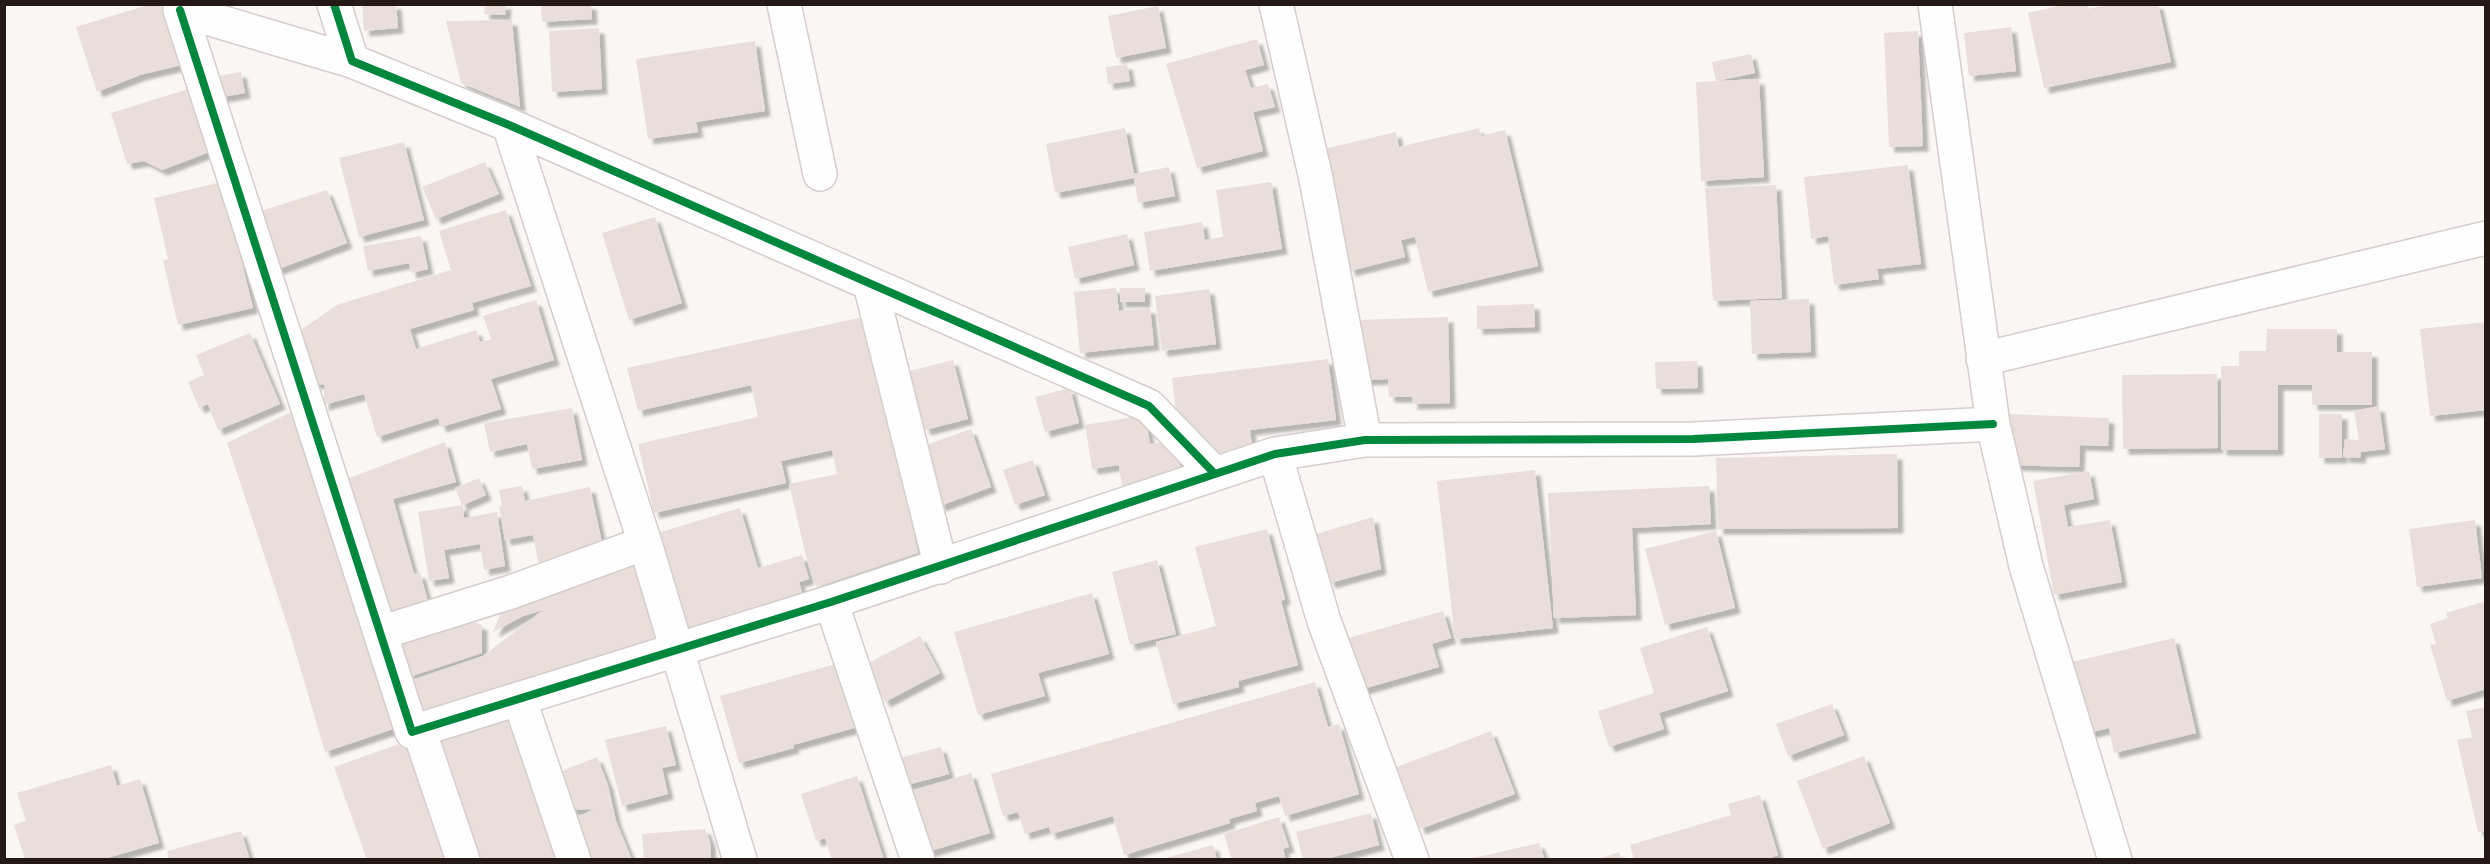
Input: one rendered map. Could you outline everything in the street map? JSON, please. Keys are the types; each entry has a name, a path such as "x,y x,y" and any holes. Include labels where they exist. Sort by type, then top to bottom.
{"street":[{"path":"334,4 352,61"},
{"path":"784,4 820,174"},
{"path":"1276,4 1316,179 1365,440"},
{"path":"1935,4 1993,424 2026,566 2115,860"},
{"path":"1215,474 1149,406 509,125 352,61 180,10 412,732 941,567 1275,454 1365,440 1693,439 1993,424"},
{"path":"509,125 645,543 740,860"},
{"path":"1983,359 2486,238"},
{"path":"870,284 941,567"},
{"path":"1275,454 1324,621 1412,860"},
{"path":"380,633 511,592 645,543"},
{"path":"831,602 918,860"},
{"path":"520,700 574,860"},
{"path":"419,730 463,860"}],"building":[{"path":"151,4 167,4 186,64 140,75 97,92 76,27"},
{"path":"362,4 396,4 398,28 364,31"},
{"path":"485,4 506,4 505,15 484,14"},
{"path":"541,4 591,4 592,19 542,22"},
{"path":"2068,4 2087,4 2088,9 2110,4 2158,4 2171,62 2044,88 2028,13"},
{"path":"1158,6 1166,48 1116,58 1108,16"},
{"path":"512,20 520,107 461,83 446,21"},
{"path":"2011,27 2016,71 1969,76 1964,33"},
{"path":"599,28 602,89 552,92 549,31"},
{"path":"1918,31 1923,146 1889,147 1884,33"},
{"path":"1257,39 1264,65 1245,70 1251,88 1268,84 1275,107 1253,112 1263,151 1197,168 1166,64"},
{"path":"755,41 765,111 696,122 698,132 648,139 636,59"},
{"path":"1751,54 1755,73 1716,81 1712,62"},
{"path":"1127,64 1130,81 1108,84 1106,67"},
{"path":"241,72 245,93 217,98 213,77"},
{"path":"1759,79 1764,177 1701,181 1696,82"},
{"path":"195,87 212,151 162,170 144,161 127,164 111,113"},
{"path":"1125,128 1134,174 1169,167 1175,196 1138,203 1134,178 1055,193 1046,144"},
{"path":"1479,128 1481,136 1505,130 1538,266 1428,292 1415,237 1401,240 1405,257 1350,271 1320,150 1396,132 1399,147"},
{"path":"404,142 424,220 359,237 339,158"},
{"path":"485,162 499,194 436,219 422,187"},
{"path":"1908,165 1921,264 1877,269 1879,279 1834,285 1828,236 1811,239 1804,177"},
{"path":"222,182 253,308 178,325 163,260 168,259 154,198"},
{"path":"1271,182 1282,249 1150,271 1144,232 1202,222 1205,240 1223,237 1216,190"},
{"path":"1776,185 1782,298 1713,301 1705,188"},
{"path":"327,190 347,243 276,270 255,213"},
{"path":"506,210 531,286 472,303 474,310 410,329 416,349 476,330 480,342 491,339 483,316 536,300 554,360 491,379 501,409 441,427 438,418 377,437 364,394 323,405 325,385 314,383 295,334 337,305 451,270 439,231"},
{"path":"655,217 682,303 629,320 602,233"},
{"path":"1127,234 1134,265 1075,279 1068,247"},
{"path":"421,236 428,269 411,273 409,263 368,271 363,246"},
{"path":"1116,288 1119,311 1150,308 1154,345 1080,353 1074,292"},
{"path":"1120,288 1145,288 1145,302 1120,302"},
{"path":"1209,289 1216,344 1162,351 1155,296"},
{"path":"1809,299 1811,352 1752,354 1750,301"},
{"path":"1534,304 1535,327 1477,329 1477,306"},
{"path":"868,316 918,553 817,587 806,556 789,484 837,474 832,450 781,461 786,483 654,513 638,444 758,417 751,385 638,411 627,368"},
{"path":"1448,317 1450,403 1412,404 1412,397 1389,397 1388,379 1362,380 1360,320"},
{"path":"2485,322 2486,410 2430,416 2420,329"},
{"path":"2267,329 2337,329 2337,352 2372,352 2372,405 2312,405 2312,385 2278,385 2278,450 2221,450 2221,366 2239,366 2239,351 2266,351"},
{"path":"250,333 280,404 218,430 208,404 199,408 188,382 204,375 196,355"},
{"path":"1328,359 1336,420 1250,430 1253,454 1205,460 1202,434 1179,437 1172,378"},
{"path":"953,360 968,419 925,430 910,371"},
{"path":"1697,361 1698,388 1656,389 1655,362"},
{"path":"2217,374 2218,448 2123,449 2122,375"},
{"path":"1070,388 1079,423 1045,432 1035,397"},
{"path":"2379,406 2385,449 2361,452 2360,458 2343,457 2345,439 2359,440 2354,411"},
{"path":"572,408 582,460 532,469 527,444 490,452 484,423"},
{"path":"293,411 399,727 325,752 289,630 227,443"},
{"path":"2007,414 2109,418 2108,446 2080,445 2079,467 2006,465"},
{"path":"2319,414 2342,414 2342,458 2319,458"},
{"path":"1145,415 1150,444 1176,440 1182,477 1122,487 1119,465 1092,469 1085,425"},
{"path":"971,429 991,487 940,506 920,447"},
{"path":"445,442 456,482 393,499 414,574 420,573 429,605 385,617 344,480"},
{"path":"1897,454 1898,528 1718,529 1716,458"},
{"path":"1033,460 1045,495 1015,505 1003,470"},
{"path":"1535,470 1553,628 1455,639 1437,481"},
{"path":"2089,471 2094,499 2064,505 2068,527 2110,520 2122,582 2054,595 2033,481"},
{"path":"479,478 486,495 463,505 464,518 497,512 505,566 484,570 480,544 444,550 449,578 429,581 418,512 462,505 455,488"},
{"path":"522,486 525,501 590,487 604,552 539,566 533,535 505,540 499,506 502,506 499,490"},
{"path":"1709,486 1711,524 1632,528 1636,615 1554,618 1548,493"},
{"path":"740,508 758,568 802,555 809,579 799,582 804,599 684,632 654,534"},
{"path":"1373,517 1381,569 1330,583 1313,535"},
{"path":"2475,520 2482,578 2417,587 2409,529"},
{"path":"1267,529 1285,599 1281,601 1298,665 1238,681 1239,687 1173,704 1156,642 1216,626 1195,547"},
{"path":"1716,531 1735,608 1665,625 1645,549"},
{"path":"634,560 663,646 421,719 409,681 483,656 543,610 523,616 493,632 503,607"},
{"path":"1157,560 1176,634 1130,645 1112,572"},
{"path":"1092,593 1109,654 1038,673 1045,696 978,715 954,632"},
{"path":"2486,601 2486,689 2447,701 2430,645 2436,644 2430,624 2448,618 2446,613"},
{"path":"1443,611 1451,638 1432,644 1439,667 1356,691 1341,640"},
{"path":"466,620 482,625 482,653 409,677 400,638"},
{"path":"1707,627 1728,691 1659,713 1664,729 1609,747 1598,711 1654,693 1640,648"},
{"path":"920,636 940,673 885,702 865,665"},
{"path":"2174,638 2196,733 2114,753 2109,728 2084,734 2068,663"},
{"path":"847,661 865,725 739,763 720,696"},
{"path":"1315,682 1328,727 1339,724 1359,794 1285,816 1279,796 1255,803 1257,811 1229,819 1230,823 1124,855 1113,816 1051,834 1049,827 1025,834 1018,812 1003,816 991,774"},
{"path":"1832,704 1844,735 1788,756 1776,724"},
{"path":"2486,707 2486,831 2478,832 2457,740 2472,737 2466,711"},
{"path":"511,714 565,860 470,860 429,739"},
{"path":"666,726 676,765 662,768 668,794 622,806 605,740"},
{"path":"1491,731 1515,794 1420,829 1397,767"},
{"path":"413,739 455,860 367,860 334,767"},
{"path":"941,747 949,774 903,786 895,759"},
{"path":"1864,756 1890,823 1823,849 1797,781"},
{"path":"597,757 608,785 616,821 632,860 588,860 570,822 593,809 569,810 557,773"},
{"path":"111,765 117,786 140,779 159,843 100,860 25,860 14,825 26,821 17,793"},
{"path":"971,773 990,833 924,853 906,793"},
{"path":"857,776 884,860 826,860 831,857 825,838 816,841 801,794"},
{"path":"1760,795 1778,855 1764,860 1634,860 1630,845 1731,815 1728,804"},
{"path":"1371,813 1379,845 1322,860 1303,860 1296,832"},
{"path":"1279,817 1289,847 1283,849 1286,860 1232,860 1224,834"},
{"path":"705,829 710,842 711,860 644,860 642,834"},
{"path":"241,831 250,860 169,860 167,851"},
{"path":"1539,843 1545,860 1469,860 1469,859"},
{"path":"1213,845 1217,860 1162,860 1162,859"},
{"path":"1619,852 1621,860 1599,860 1599,859"}],"cycle path":[{"path":"334,4 352,61 509,125 1149,406 1215,474 1275,454 1365,440 1693,439 1993,424"},
{"path":"180,10 412,732 831,602 1215,474"}]}
